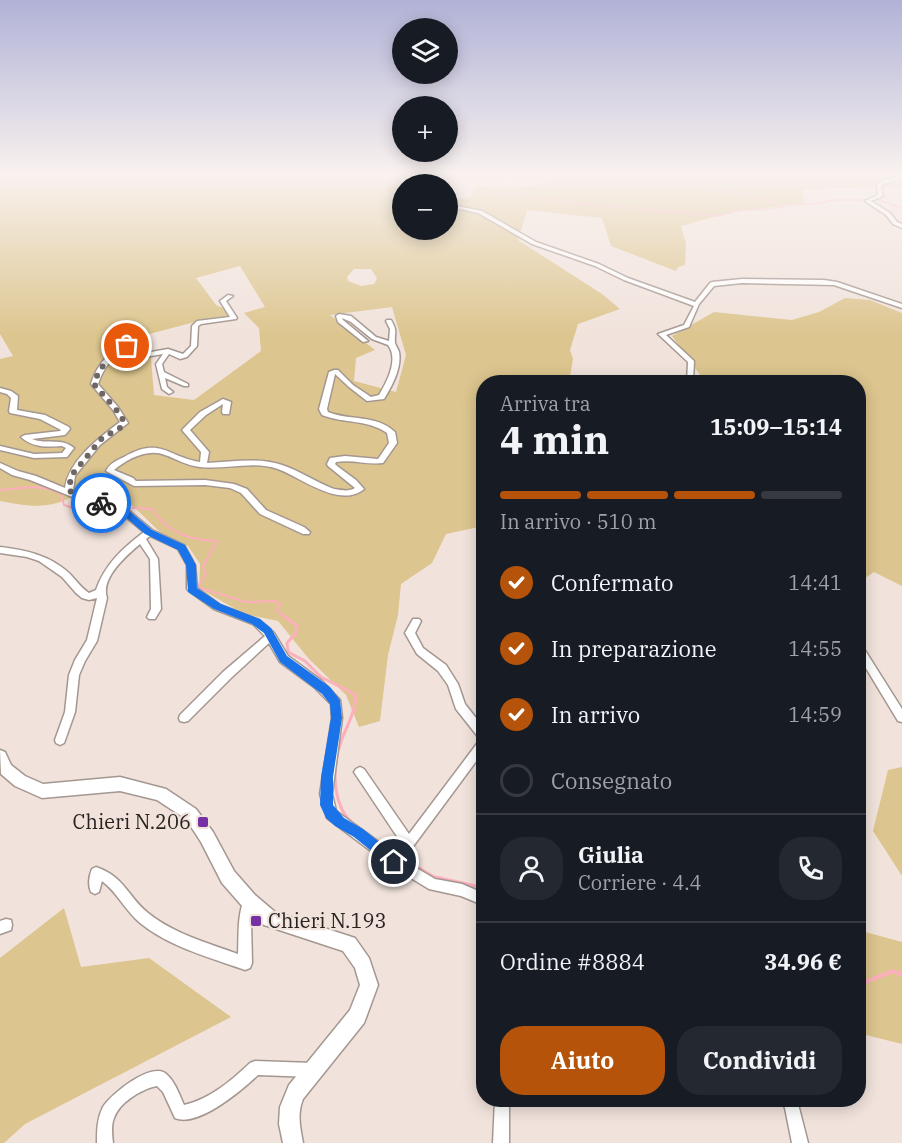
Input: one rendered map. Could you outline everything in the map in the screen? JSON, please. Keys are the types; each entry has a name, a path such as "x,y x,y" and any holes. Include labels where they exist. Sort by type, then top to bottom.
{"main road":[{"path":"0,756 6,769 21,781 42,791 120,784 161,794 190,814 207,837 228,877 249,901 270,919 349,944 363,964 369,985 357,1016 296,1092 290,1107 289,1124 293,1143"}],"street":[{"path":"510,229 534,243 597,265 626,279 697,305"},
{"path":"690,375 691,361 661,334 687,326 697,305 712,284 742,281 835,283 902,306"},
{"path":"69,491 71,476 97,443 124,423 118,412 107,402 94,384 96,375 114,352 129,346 134,355 139,356 168,351 180,357 185,356 194,346 195,326 200,322 234,318 223,305 223,301 231,296"},
{"path":"365,341 340,321 339,316 349,317 375,339 392,345"},
{"path":"306,532 296,525 264,513 244,491 237,487 208,483 134,484 111,471 111,468 126,458 149,450 165,452 190,464 260,464 281,468 306,482 323,488 350,493 357,492 360,489 355,482 335,469 331,464 333,460 349,457 370,463 380,461 394,440 391,432 381,423 370,420 339,419 325,413 323,409 331,374 336,371 351,386 370,399 381,397 387,388 396,356 392,345 393,329 389,321"},
{"path":"168,351 159,364 164,388 169,393"},
{"path":"162,374 186,385"},
{"path":"0,390 9,392 15,398 13,411 42,417 66,429 62,433 25,437 42,445 64,444 70,448 64,455 34,456 0,448"},
{"path":"203,465 206,452 186,430 198,417 223,401 227,402 226,412"},
{"path":"0,465 15,473 124,511 145,535 154,559 156,609 152,617"},
{"path":"60,740 70,712 74,675 92,641 102,598 100,592 104,577 112,563 145,535"},
{"path":"145,535 181,548 191,565 192,589 218,607 256,622 271,636 284,659 318,684 336,703 337,718 326,795 331,814 395,861 433,885 462,890 476,896"},
{"path":"0,550 35,554 47,560 67,577 82,595 89,597 100,592"},
{"path":"416,621 410,633 420,651 442,668 453,684 459,706 476,727"},
{"path":"184,718 271,636"},
{"path":"866,661 902,718"},
{"path":"395,861 476,753"},
{"path":"360,772 406,846"},
{"path":"95,888 96,873 108,876 141,916 165,932 245,963 245,921 249,901"},
{"path":"105,1143 106,1116 117,1102 151,1079 159,1078 168,1088 180,1113 195,1111 219,1098 255,1068 315,1070"},
{"path":"501,1143 502,1107"},
{"path":"791,1107 800,1143"}],"shaded area":[{"path":"0,229 392,229 392,240 458,240 458,229 521,229 518,240 602,294 620,309 578,324 570,350 573,359 570,375 476,375 476,528 446,534 432,563 401,584 398,615 388,655 380,721 359,727 346,695 309,659 278,621 244,614 199,588 200,564 188,546 161,533 133,506 79,493 59,502 41,506 0,501 0,359 13,356 0,334","holes":["240,266 265,307 244,313 259,328 261,351 194,400 154,395 149,334 199,321 231,317 225,309 216,305 196,278","354,269 371,269 377,278 374,284 361,286 348,281 347,277","392,307 406,355 396,392 354,381 356,358 375,350 330,315"]},
{"path":"606,229 682,229 686,244 685,265 678,267 676,271 611,246"},
{"path":"845,298 870,300 902,313 902,586 874,572 866,578 866,375 700,375 672,336 714,312 792,320 819,312"},
{"path":"902,767 902,876 873,831 888,770"},
{"path":"64,908 81,967 149,958 231,1017 25,1124 4,1143 0,1143 0,958"},
{"path":"866,932 902,942 902,1044 866,1035"}],"waterway":[{"path":"0,490 46,488 61,494 64,505 103,518 118,516"},
{"path":"133,508 152,509 165,524 180,534 217,541 203,566 206,575 198,586 200,588 246,602 274,601 280,604 277,611 287,618"},
{"path":"285,617 297,626 296,633 287,643 288,652 305,661 321,677 356,695 353,713 336,760 337,794 345,815 352,823 391,850"},
{"path":"389,849 395,853"},
{"path":"402,858 433,877 476,886"},
{"path":"866,982 893,971 902,975"}],"way so far":[{"path":"101,503 69,491 68,484 71,476 97,443 124,423 118,412 107,402 94,384 96,375 114,352 127,346"}],"place":[{"name":"Chieri N.206","path":"203,822"},
{"name":"Chieri N.193","path":"256,921"}],"route":[{"path":"101,503 124,511 149,532 181,548 189,558 191,565 190,585 192,589 218,607 256,622 271,636 273,644 284,659 326,691 336,703 337,718 327,777 327,805 331,814 339,822 358,833 394,862"}]}
